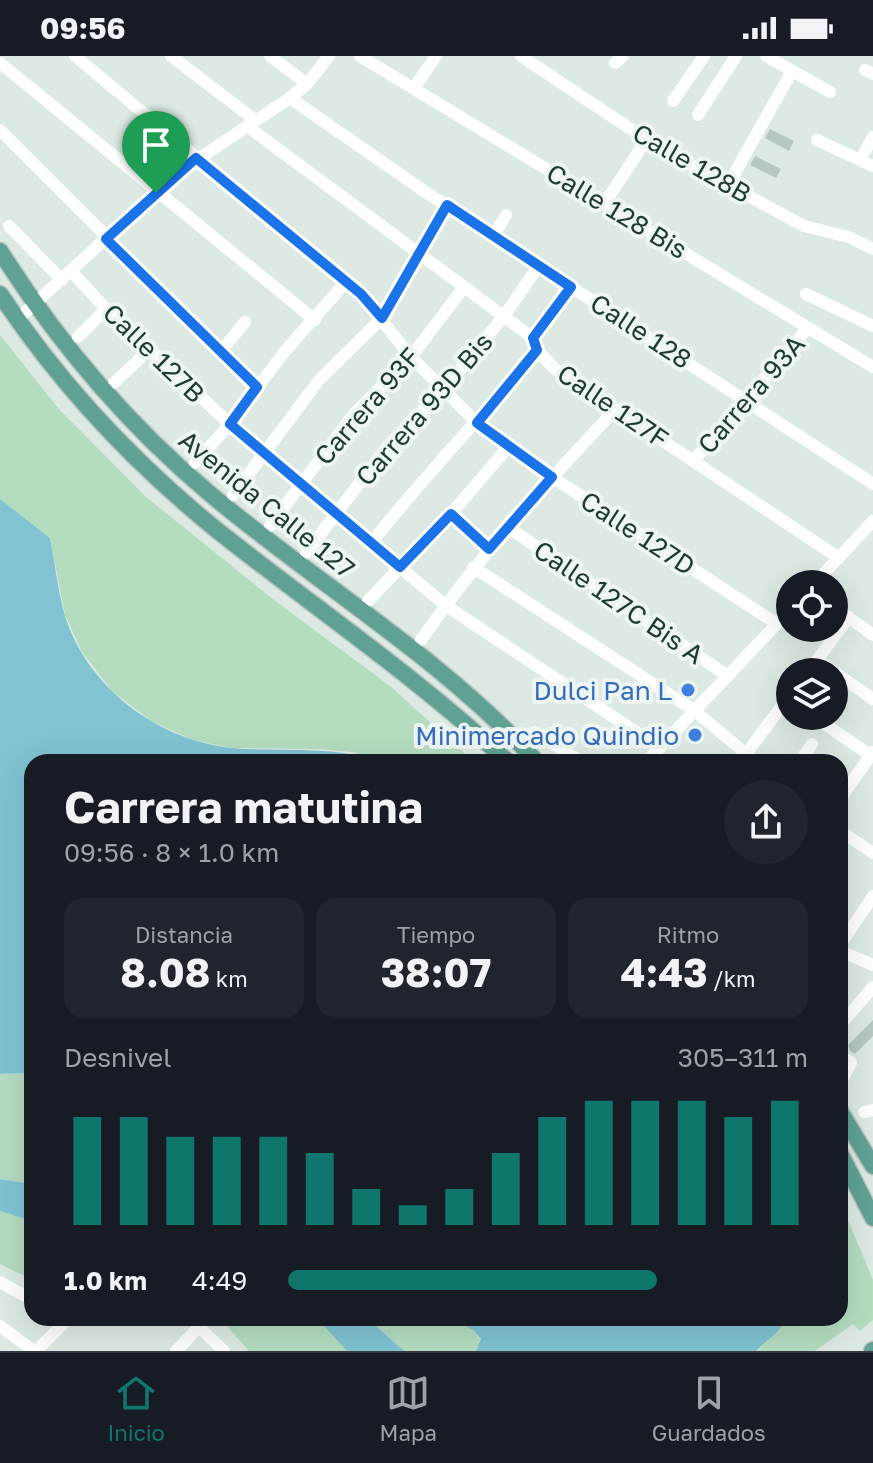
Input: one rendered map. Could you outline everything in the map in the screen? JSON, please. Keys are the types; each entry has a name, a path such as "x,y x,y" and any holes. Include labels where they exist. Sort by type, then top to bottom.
{"main road":[{"name":"Avenida Calle 127","path":"0,251 89,373 162,451 209,493 452,681 529,754"},
{"name":"Avenida Calle 127","path":"0,294 93,413 173,492 217,530 421,686 499,754"},
{"path":"848,1124 873,1166"},
{"path":"848,1169 873,1218"}],"street":[{"name":"Calle 127D","path":"75,56 346,282 382,318 411,357 477,423 552,477 776,623"},
{"name":"Calle 127F","path":"171,56 251,123 504,316 535,344 555,369 839,558"},
{"path":"270,56 307,84"},
{"path":"18,319 196,158 290,98 307,84 329,56"},
{"name":"Calle 128 Bis","path":"360,56 873,367"},
{"path":"414,88 436,56"},
{"name":"Calle 128B","path":"521,56 647,139 728,185 804,226 849,237 873,249"},
{"path":"673,101 704,56"},
{"path":"698,115 736,56"},
{"path":"766,56 830,92"},
{"path":"0,63 315,320"},
{"path":"728,185 792,71"},
{"name":"Calle 128","path":"290,98 447,205 873,484"},
{"path":"0,130 257,387"},
{"path":"860,160 873,137"},
{"path":"604,204 647,139"},
{"path":"817,140 873,166"},
{"path":"233,495 319,380 382,318 447,205"},
{"path":"494,235 506,215"},
{"name":"Calle 127B","path":"9,226 106,309 230,424 445,605 660,748"},
{"name":"Carrera 93D Bis","path":"306,553 388,446 445,388 504,316 540,264"},
{"path":"195,463 230,424 285,351 346,282"},
{"name":"Carrera 93F","path":"270,526 353,415 411,357 464,287"},
{"path":"372,542 423,477 477,423 535,344 571,287"},
{"path":"806,294 873,326"},
{"path":"78,337 106,309"},
{"path":"221,351 245,322"},
{"name":"Carrera 93A","path":"694,460 808,328"},
{"path":"114,383 149,350"},
{"path":"421,640 473,567 615,410"},
{"path":"368,601 451,514 509,446"},
{"path":"451,514 489,549"},
{"path":"827,570 873,521"},
{"name":"Calle 127C Bis A","path":"509,528 728,676"},
{"path":"473,567 695,711 746,754"},
{"path":"818,658 849,617 873,635"},
{"path":"654,754 776,625"},
{"path":"848,682 873,699"},
{"path":"754,754 776,719"},
{"path":"834,730 872,755 848,788"},
{"path":"534,732 569,754"},
{"path":"805,754 812,744"},
{"path":"848,836 873,853"},
{"path":"848,937 873,896"},
{"path":"848,954 873,965"},
{"path":"848,1016 873,987"},
{"path":"0,1282 24,1296"},
{"path":"0,1326 35,1351 58,1326"},
{"path":"176,1351 199,1327 224,1351"}],"green space":[{"path":"0,335 58,408 146,497 274,600 390,686 465,754 359,754 320,749 232,748 193,740 151,721 112,691 82,652 65,615 50,538 0,499"},
{"path":"24,1073 24,1183 0,1179 0,1074"},
{"path":"0,1211 24,1218 24,1276 0,1264"},
{"path":"848,1220 873,1280 873,1320 860,1331 853,1324 815,1351 758,1351 780,1326 848,1326"},
{"path":"227,1326 328,1326 348,1351 249,1351"},
{"path":"376,1326 465,1326 473,1330 481,1341 476,1351 404,1351"}],"water":[{"path":"0,499 50,538 65,616 76,643 92,668 134,710 187,738 216,746 346,754 24,754 24,1073 0,1074"},
{"path":"0,1179 24,1183 24,1218 0,1211"},
{"path":"324,1326 376,1326 404,1351 347,1351"},
{"path":"465,1326 781,1326 756,1351 476,1351 481,1339"}],"building":[{"path":"770,129 794,141 789,151 765,138"},
{"path":"755,156 781,169 776,178 750,165"},
{"path":"873,1020 873,1036 855,1054 850,1051 848,1045"}],"place":[{"name":"Dulci Pan L","path":"688,690"},
{"name":"Minimercado Quindio","path":"695,735"}],"route":[{"path":"196,158 361,294 382,318 447,205 571,287 533,338 537,350 477,423 552,477 489,549 451,514 400,567 230,424 257,387 106,239 156,193 196,158"}]}
